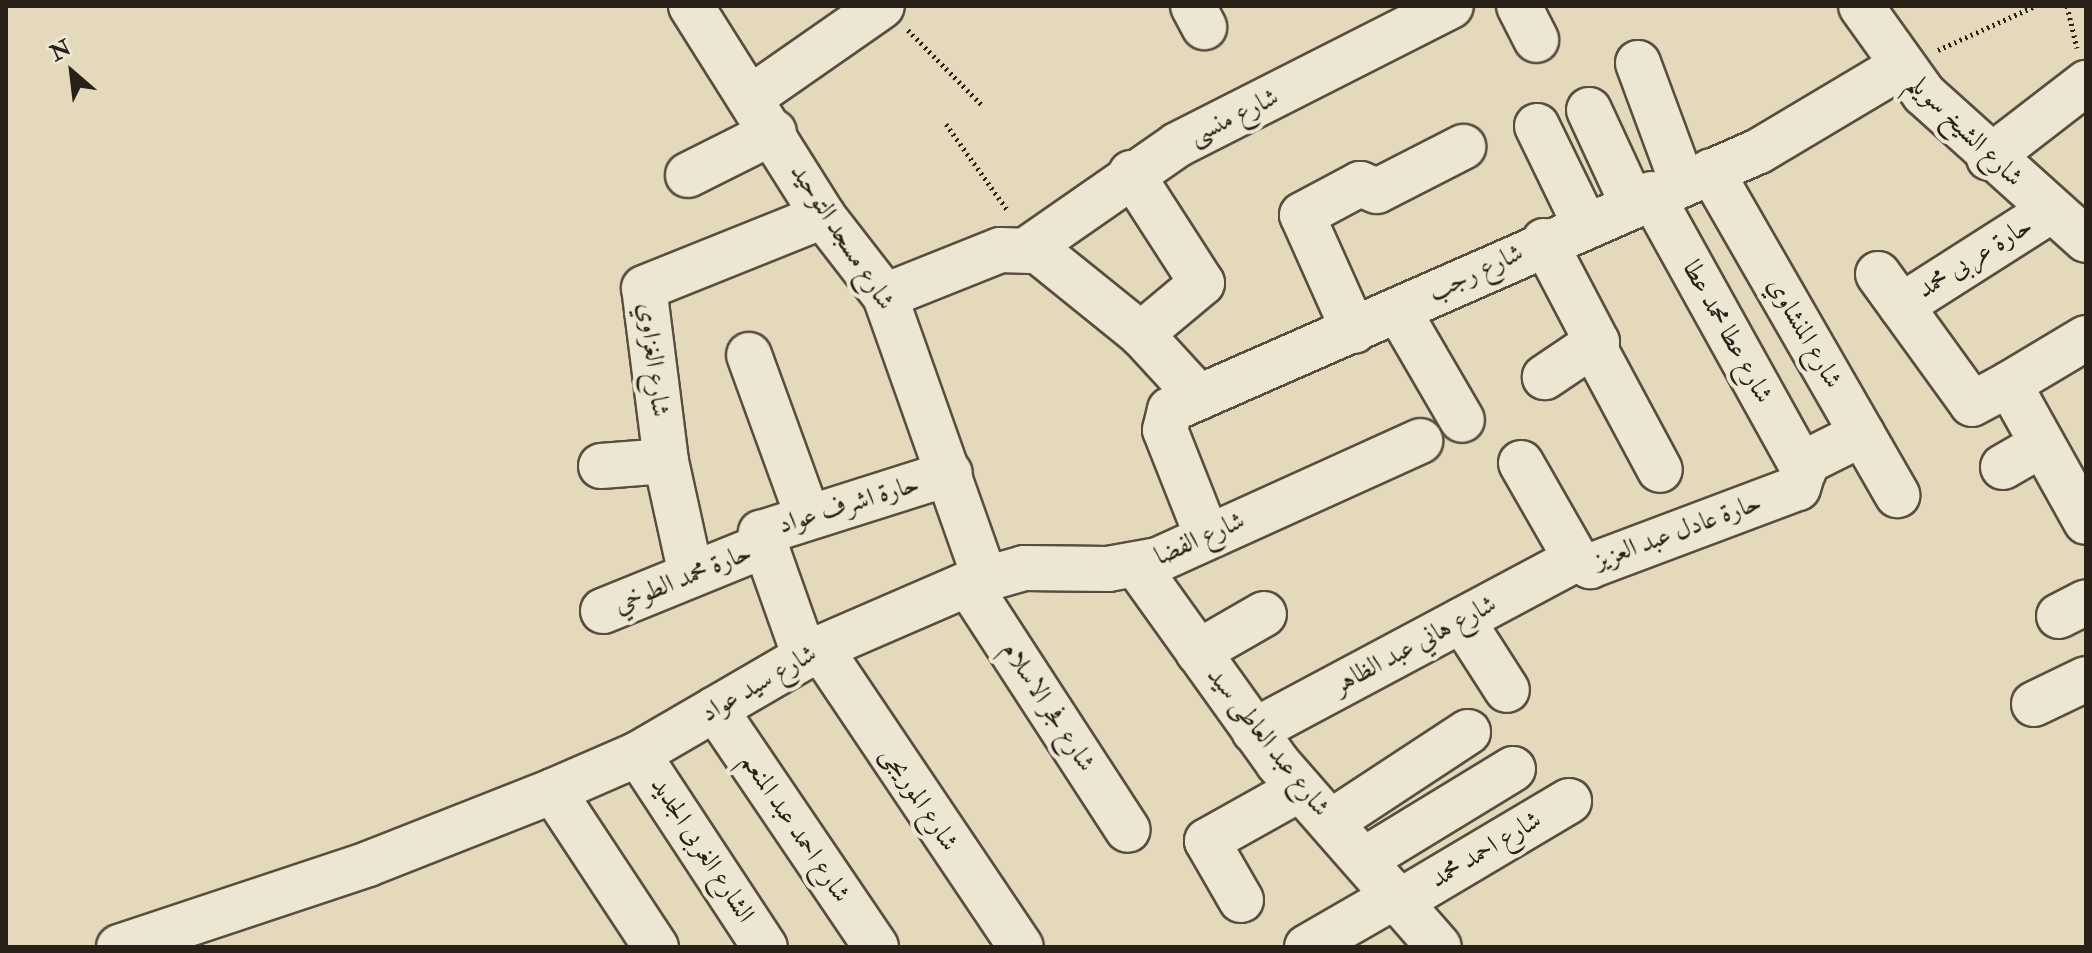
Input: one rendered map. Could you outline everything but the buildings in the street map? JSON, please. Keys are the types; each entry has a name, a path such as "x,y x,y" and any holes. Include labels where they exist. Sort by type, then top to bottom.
{"street":[{"name":"شارع مسجد التوحيد","path":"691,6 764,114 823,216 885,296 950,473 976,581"},
{"name":"شارع منسى","path":"1029,248 1131,173 1451,6"},
{"name":"شارع الشيخ سويلم","path":"1861,6 1900,67 1989,158 2086,240"},
{"path":"688,175 889,12"},
{"path":"1638,63 1669,187"},
{"name":"شارع رجب","path":"1207,536 1163,423 1170,410 1354,331 1584,223 1809,127 1900,67"},
{"path":"1989,158 2086,83"},
{"path":"1589,110 1669,187"},
{"path":"1537,126 1584,223"},
{"path":"1354,331 1302,215 1360,184 1377,191 1463,147"},
{"path":"1131,173 1202,283 1141,334"},
{"name":"شارع المنشاوي","path":"1669,187 1862,434 1897,495"},
{"name":"شارع عطا محمد عطا","path":"1669,187 1804,470"},
{"name":"حارة عربى محمد","path":"2009,384 1972,404 1889,290 2050,211"},
{"name":"شارع الغزاوي","path":"691,575 666,461 644,288 823,216"},
{"path":"1544,241 1595,349 1660,470"},
{"path":"885,296 1000,250 1029,248 1141,334 1199,397"},
{"path":"1398,310 1462,420"},
{"path":"2086,338 2009,384 2086,522"},
{"path":"1545,377 1595,349"},
{"path":"749,355 808,517"},
{"name":"حارة عادل عبد العزيز","path":"1521,463 1576,559 1595,565 1798,488 1810,459 1862,434"},
{"name":"شارع الفضا","path":"976,581 1024,568 1137,566 1420,441"},
{"path":"2003,467 2041,445"},
{"path":"601,466 666,461"},
{"name":"حارة اشرف عواد","path":"763,546 765,531 950,473"},
{"name":"حارة محمد الطوخي","path":"603,611 763,546"},
{"name":"شارع الموريجى","path":"763,546 812,652 1021,947"},
{"name":"شارع هاني عبد الظاهر","path":"1254,731 1576,559"},
{"name":"شارع عبد العاطى سيد","path":"1137,566 1254,731 1300,789 1402,896 1439,947"},
{"name":"شارع سيد عواد","path":"119,947 368,864 553,791 638,754 812,652 976,581"},
{"name":"شارع فجر الاسلام","path":"976,581 1128,830"},
{"path":"1198,652 1264,614"},
{"path":"1462,620 1507,690"},
{"path":"2034,704 2086,679"},
{"name":"شارع احمد عبد المنعم","path":"715,709 876,947"},
{"path":"1331,822 1468,732"},
{"name":"الشارع الغربى الجديد","path":"638,754 765,947"},
{"path":"1367,858 1513,769"},
{"path":"1241,900 1207,841 1300,789"},
{"path":"553,791 656,947"},
{"name":"شارع احمد محمد","path":"1307,947 1569,801"}],"path":[{"path":"1900,67 2035,6"},
{"path":"889,12 983,106"},
{"path":"946,124 1029,248"}]}
